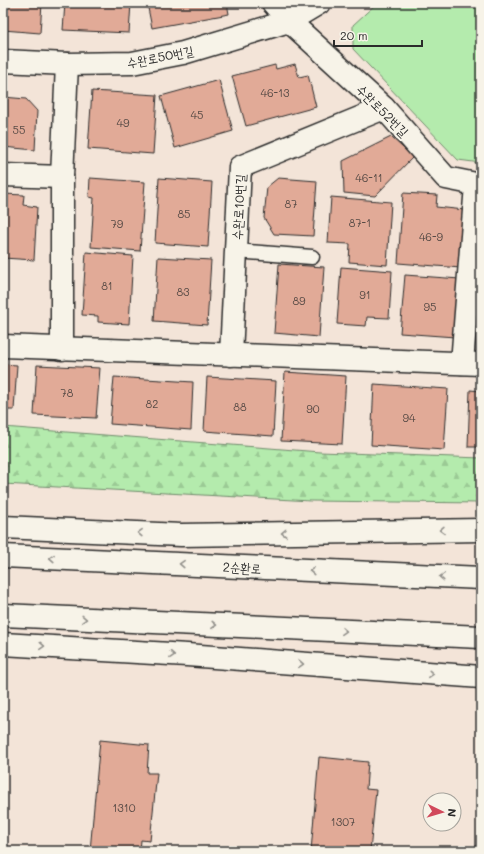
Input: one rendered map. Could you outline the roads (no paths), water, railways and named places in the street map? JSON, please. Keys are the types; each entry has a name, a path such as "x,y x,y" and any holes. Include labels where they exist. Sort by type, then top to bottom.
{"main road":[{"path":"273,3 289,21"},
{"name":"수완로50번길","path":"3,61 67,64 139,62 183,53 289,21 319,3"},
{"name":"수완로52번길","path":"289,21 384,108 446,178 479,185"},
{"path":"62,349 62,177 67,64"},
{"name":"수완로10번길","path":"231,355 240,167 384,108"},
{"path":"3,175 62,177"},
{"path":"3,346 472,363 479,185"},
{"path":"3,527 181,535 481,530"},
{"name":"2순환로","path":"3,556 481,578"},
{"path":"3,615 481,637"},
{"path":"3,644 481,677"}],"lane":[{"path":"236,251 312,257"}]}
